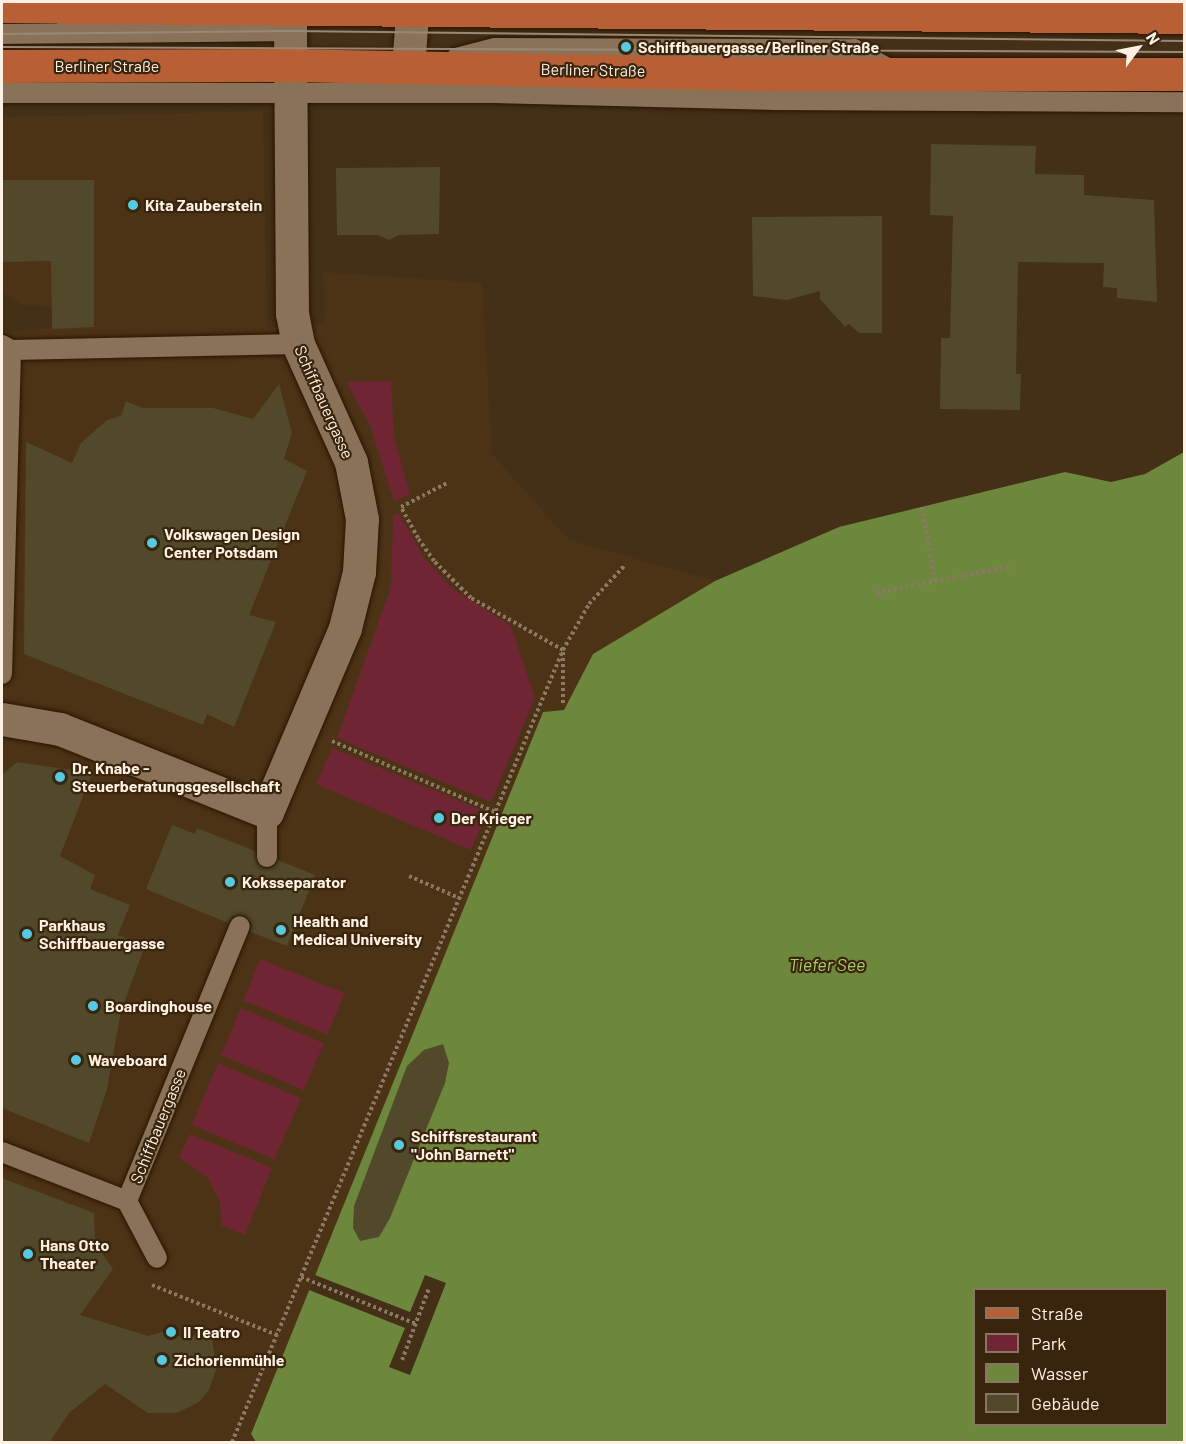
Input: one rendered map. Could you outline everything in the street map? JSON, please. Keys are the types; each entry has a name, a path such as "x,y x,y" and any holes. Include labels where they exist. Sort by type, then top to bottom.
{"main road":[{"path":"2,6 290,20 412,6 737,8 1185,17"},
{"name":"Berliner Straße","path":"2,66 289,79 415,67 776,87 1178,88"}],"street":[{"path":"412,6 415,67"},
{"name":"Schiffbauergasse","path":"267,812 354,601 362,519 351,462 298,344 289,258 290,20"},
{"path":"2,719 60,729 267,812"}],"lane":[{"path":"2,34 290,20"},
{"path":"415,67 495,48 854,49 897,86"},
{"path":"2,93 289,79 776,87"},
{"path":"2,674 6,348 298,344"},
{"name":"Schiffbauergasse","path":"267,812 267,857"},
{"name":"Schiffbauergasse","path":"2,1152 127,1201 240,926"},
{"path":"127,1201 157,1258"}],"path":[{"path":"447,483 401,507 418,538 434,561 471,598 562,650"},
{"path":"922,507 935,581"},
{"path":"232,1443 562,650 590,603 626,564"},
{"path":"876,593 1009,567"},
{"path":"562,650 563,703"},
{"path":"303,729 495,812"},
{"path":"409,876 459,898"},
{"path":"301,1278 416,1324"},
{"path":"152,1286 277,1335"},
{"path":"402,1360 429,1288"}],"shaded area":[{"path":"263,111 267,327 325,324 323,272 482,283 492,454 569,540 715,581 593,654 564,710 543,712 251,1434 256,1442 2,1442 2,332 52,328 52,306 23,305 2,293 2,117"}],"green space":[{"path":"391,381 394,438 410,495 394,501 369,423 346,382"},
{"path":"399,513 424,558 453,589 511,626 535,698 491,802 337,738 391,587 393,516"},
{"path":"332,748 481,810 485,817 471,850 316,784"},
{"path":"260,959 344,993 328,1035 243,1001"},
{"path":"241,1008 324,1043 304,1090 221,1055"},
{"path":"218,1063 301,1098 275,1160 192,1125"},
{"path":"190,1134 272,1168 245,1235 222,1226 220,1201 207,1177 179,1157"}],"water":[{"name":"Tiefer See","path":"1184,452 1184,1442 256,1442 251,1434 543,712 564,710 593,654 715,581 839,527 1065,472 1111,482 1145,474"}],"pier":[{"path":"315,1275 410,1312 425,1275 446,1283 410,1375 389,1367 405,1328 309,1290"}],"building":[{"path":"931,144 1036,146 1035,174 1084,175 1084,195 1154,200 1157,302 1117,298 1117,288 1103,287 1104,263 1018,262 1016,374 1021,374 1020,410 940,409 941,338 950,338 953,216 930,215"},
{"path":"440,167 439,234 399,235 389,240 378,235 337,235 336,168"},
{"path":"2,180 94,180 94,327 52,329 51,261 2,262"},
{"path":"882,216 882,333 859,333 849,324 845,327 820,299 820,291 787,300 753,296 752,217"},
{"name":"Volkswagen Design Center Potsdam","path":"279,384 292,433 284,459 307,471 249,615 276,622 234,727 207,714 203,725 24,654 26,442 72,463 81,443 107,420 121,416 126,401 142,408 213,408 253,419"},
{"path":"17,762 92,773 60,856 95,875 90,889 130,905 118,935 145,946 121,1011 107,1089 89,1143 2,1108 2,775"},
{"name":"Koksseparator","path":"172,825 195,834 197,828 255,851 262,868 272,868 278,860 315,875 287,946 251,932 252,924 244,915 233,916 228,923 146,889"},
{"name":"Schiffsrestaurant \"John Barnett\"","path":"443,1044 449,1063 445,1083 390,1218 379,1237 360,1241 353,1228 354,1206 407,1066 424,1050"},
{"path":"2,1178 94,1213 95,1243 113,1269 80,1315 148,1336 166,1331 188,1340 204,1328 212,1340 217,1367 209,1390 199,1402 177,1413 148,1413 105,1384 69,1413 49,1443 2,1443"}],"tram line":[{"path":"2,34 290,31 1184,41"},
{"path":"2,47 1184,52"}],"place":[{"name":"Schiffbauergasse/Berliner Straße","path":"626,47"},
{"name":"Kita Zauberstein","path":"133,205"},
{"name":"Volkswagen Design Center Potsdam","path":"152,543"},
{"name":"Dr. Knabe - Steuerberatungsgesellschaft","path":"60,777"},
{"name":"Der Krieger","path":"439,818"},
{"name":"Koksseparator","path":"230,882"},
{"name":"Health and Medical University","path":"281,930"},
{"name":"Parkhaus Schiffbauergasse","path":"27,934"},
{"name":"Boardinghouse","path":"93,1006"},
{"name":"Waveboard","path":"76,1060"},
{"name":"Schiffsrestaurant \"John Barnett\"","path":"399,1145"},
{"name":"Hans Otto Theater","path":"28,1254"},
{"name":"Il Teatro","path":"171,1332"},
{"name":"Zichorienmühle","path":"162,1360"}]}
